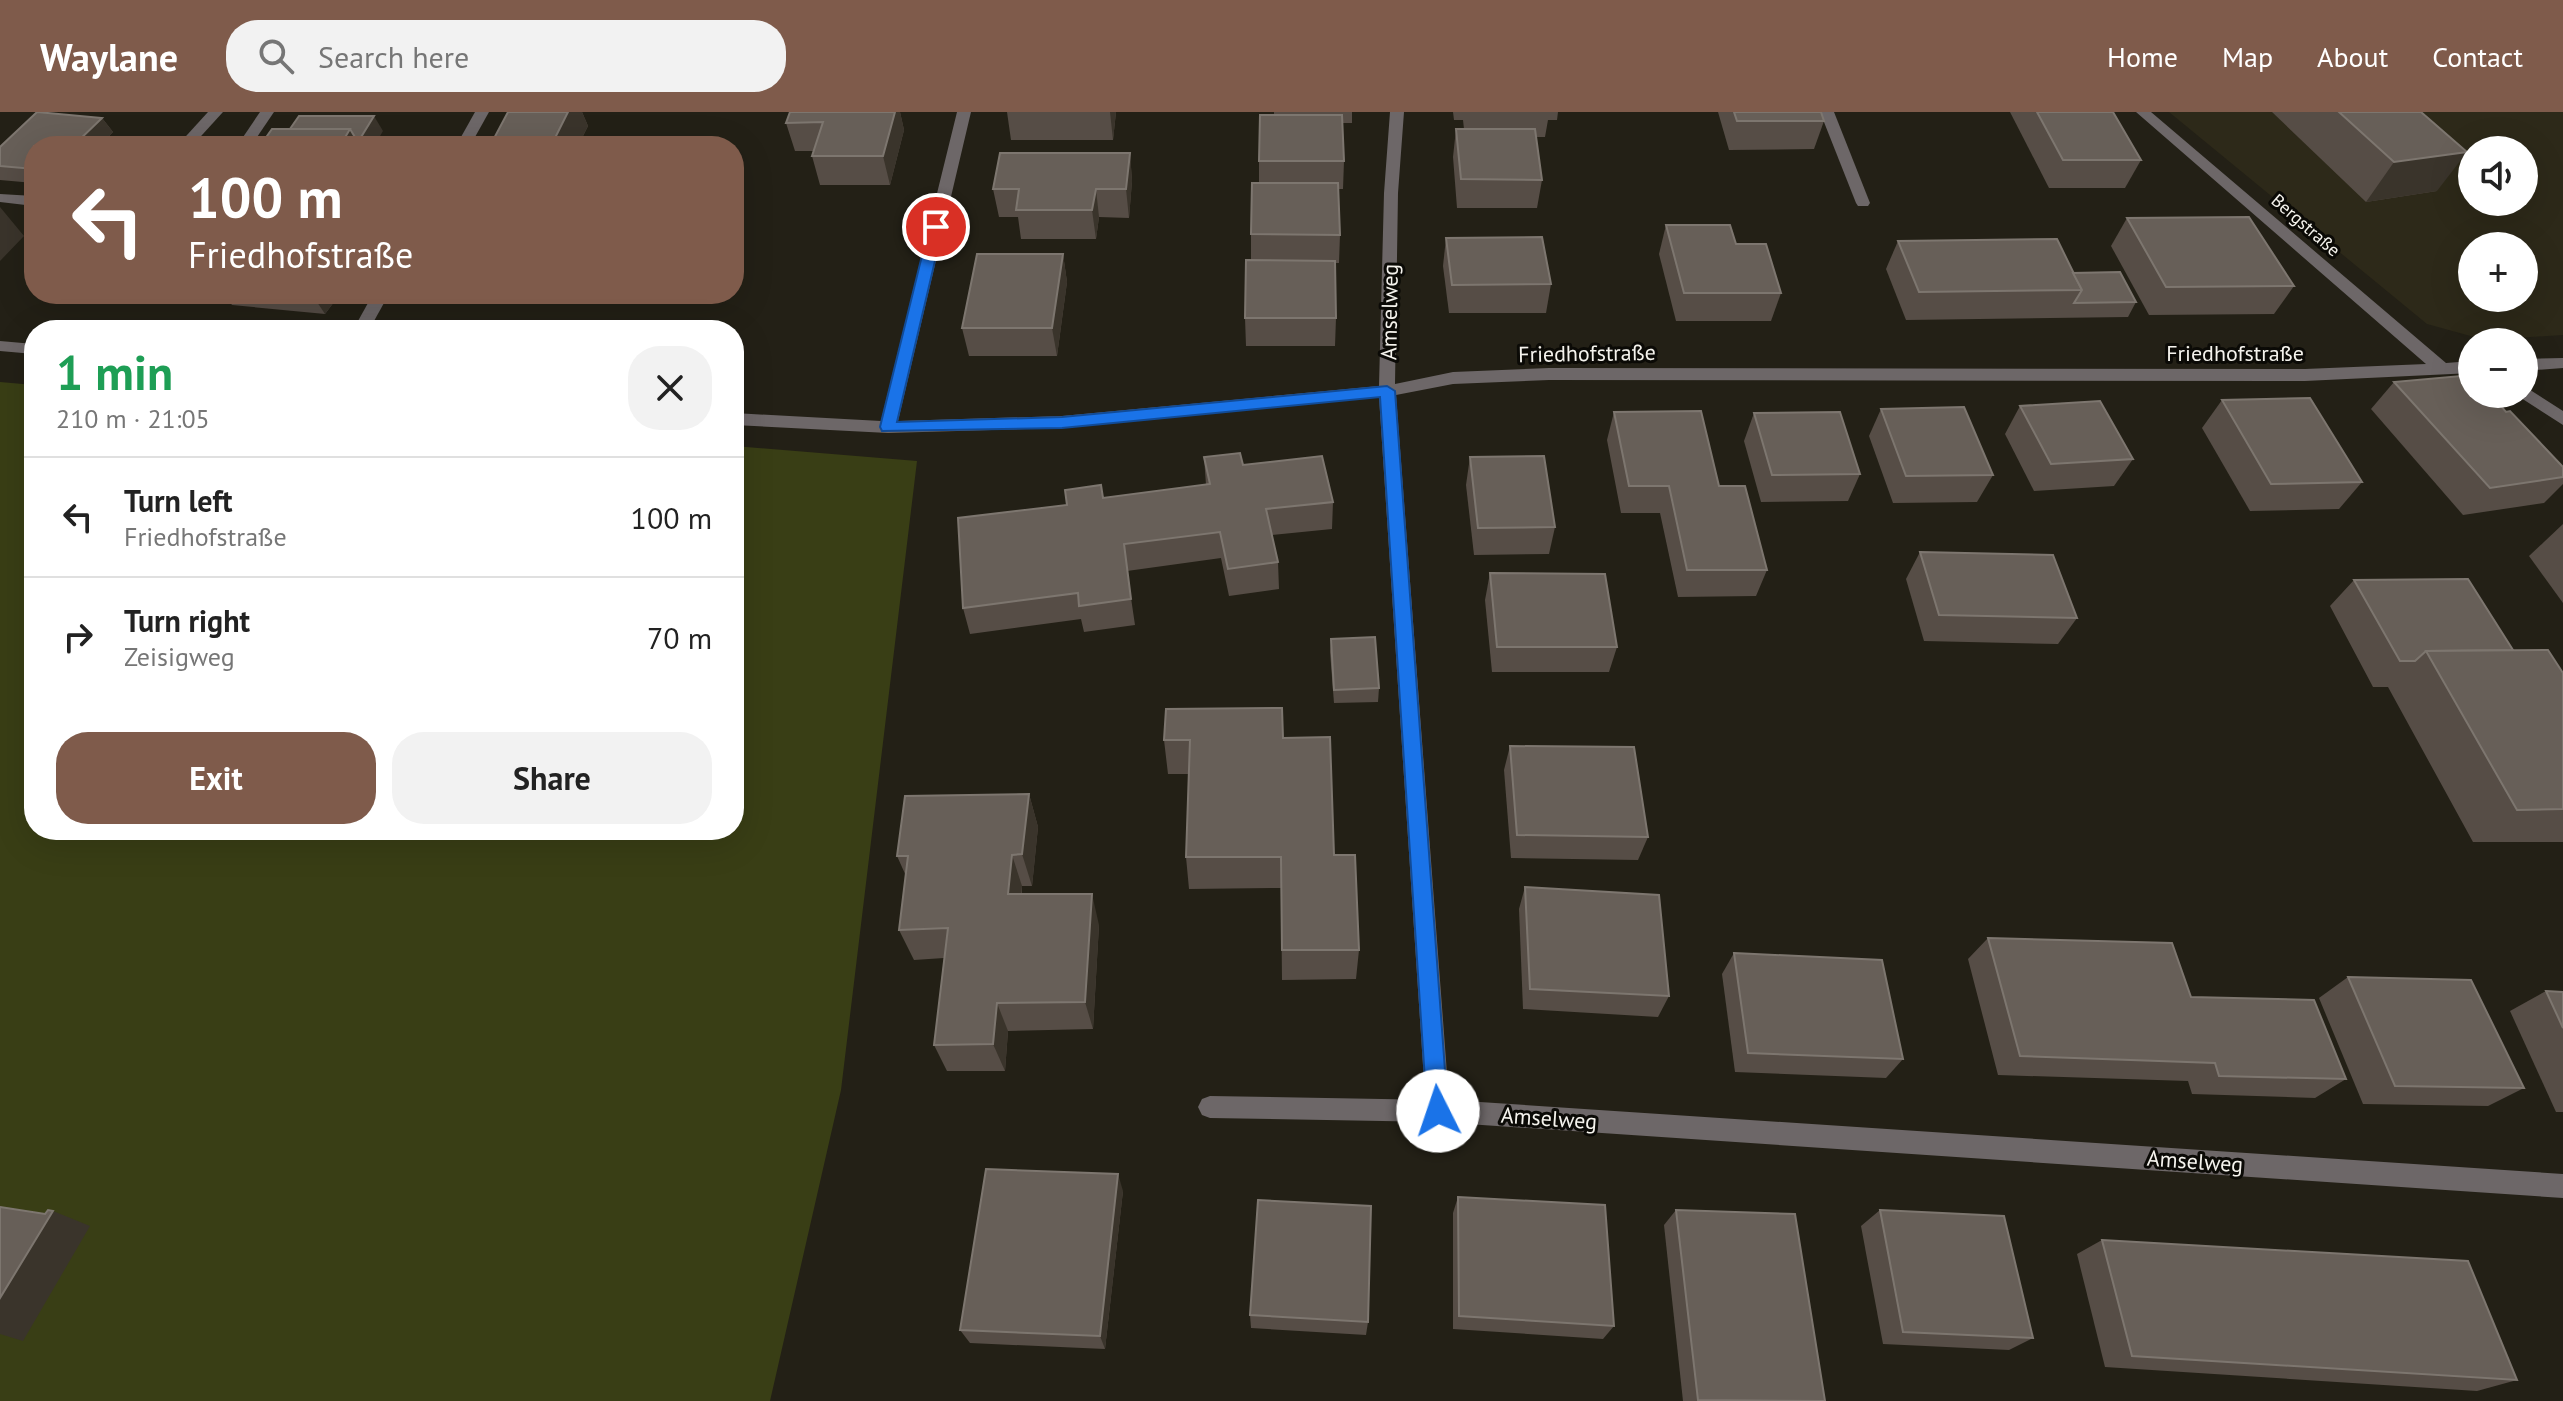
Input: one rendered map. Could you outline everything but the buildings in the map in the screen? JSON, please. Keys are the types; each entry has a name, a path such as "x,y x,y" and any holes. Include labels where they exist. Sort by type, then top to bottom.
{"street":[{"path":"193,136 216,112"},
{"path":"251,136 267,112"},
{"path":"469,136 482,112"},
{"path":"888,427 964,112"},
{"name":"Amselweg","path":"1397,112 1391,193 1387,391 1438,1111 2563,1186"},
{"path":"1827,112 1863,203"},
{"name":"Bergstraße","path":"2143,112 2443,369"},
{"path":"2,198 24,200"},
{"path":"0,346 24,348"},
{"path":"2538,364 2563,363"},
{"name":"Friedhofstraße","path":"744,420 888,427 1062,422 1387,391 1453,378 1549,374 2305,375 2458,368"},
{"path":"2538,402 2563,419"},
{"path":"1210,1107 1438,1111"}],"shaded area":[{"path":"2169,112 2563,112 2563,335 2538,337 2538,328 2458,328 2458,333 2427,324"}],"green space":[{"path":"0,382 24,384 24,840 744,840 744,447 917,461 841,1090 770,1401 0,1401"}],"route":[{"path":"936,227 888,427 1062,422 1387,391 1438,1111"}]}
